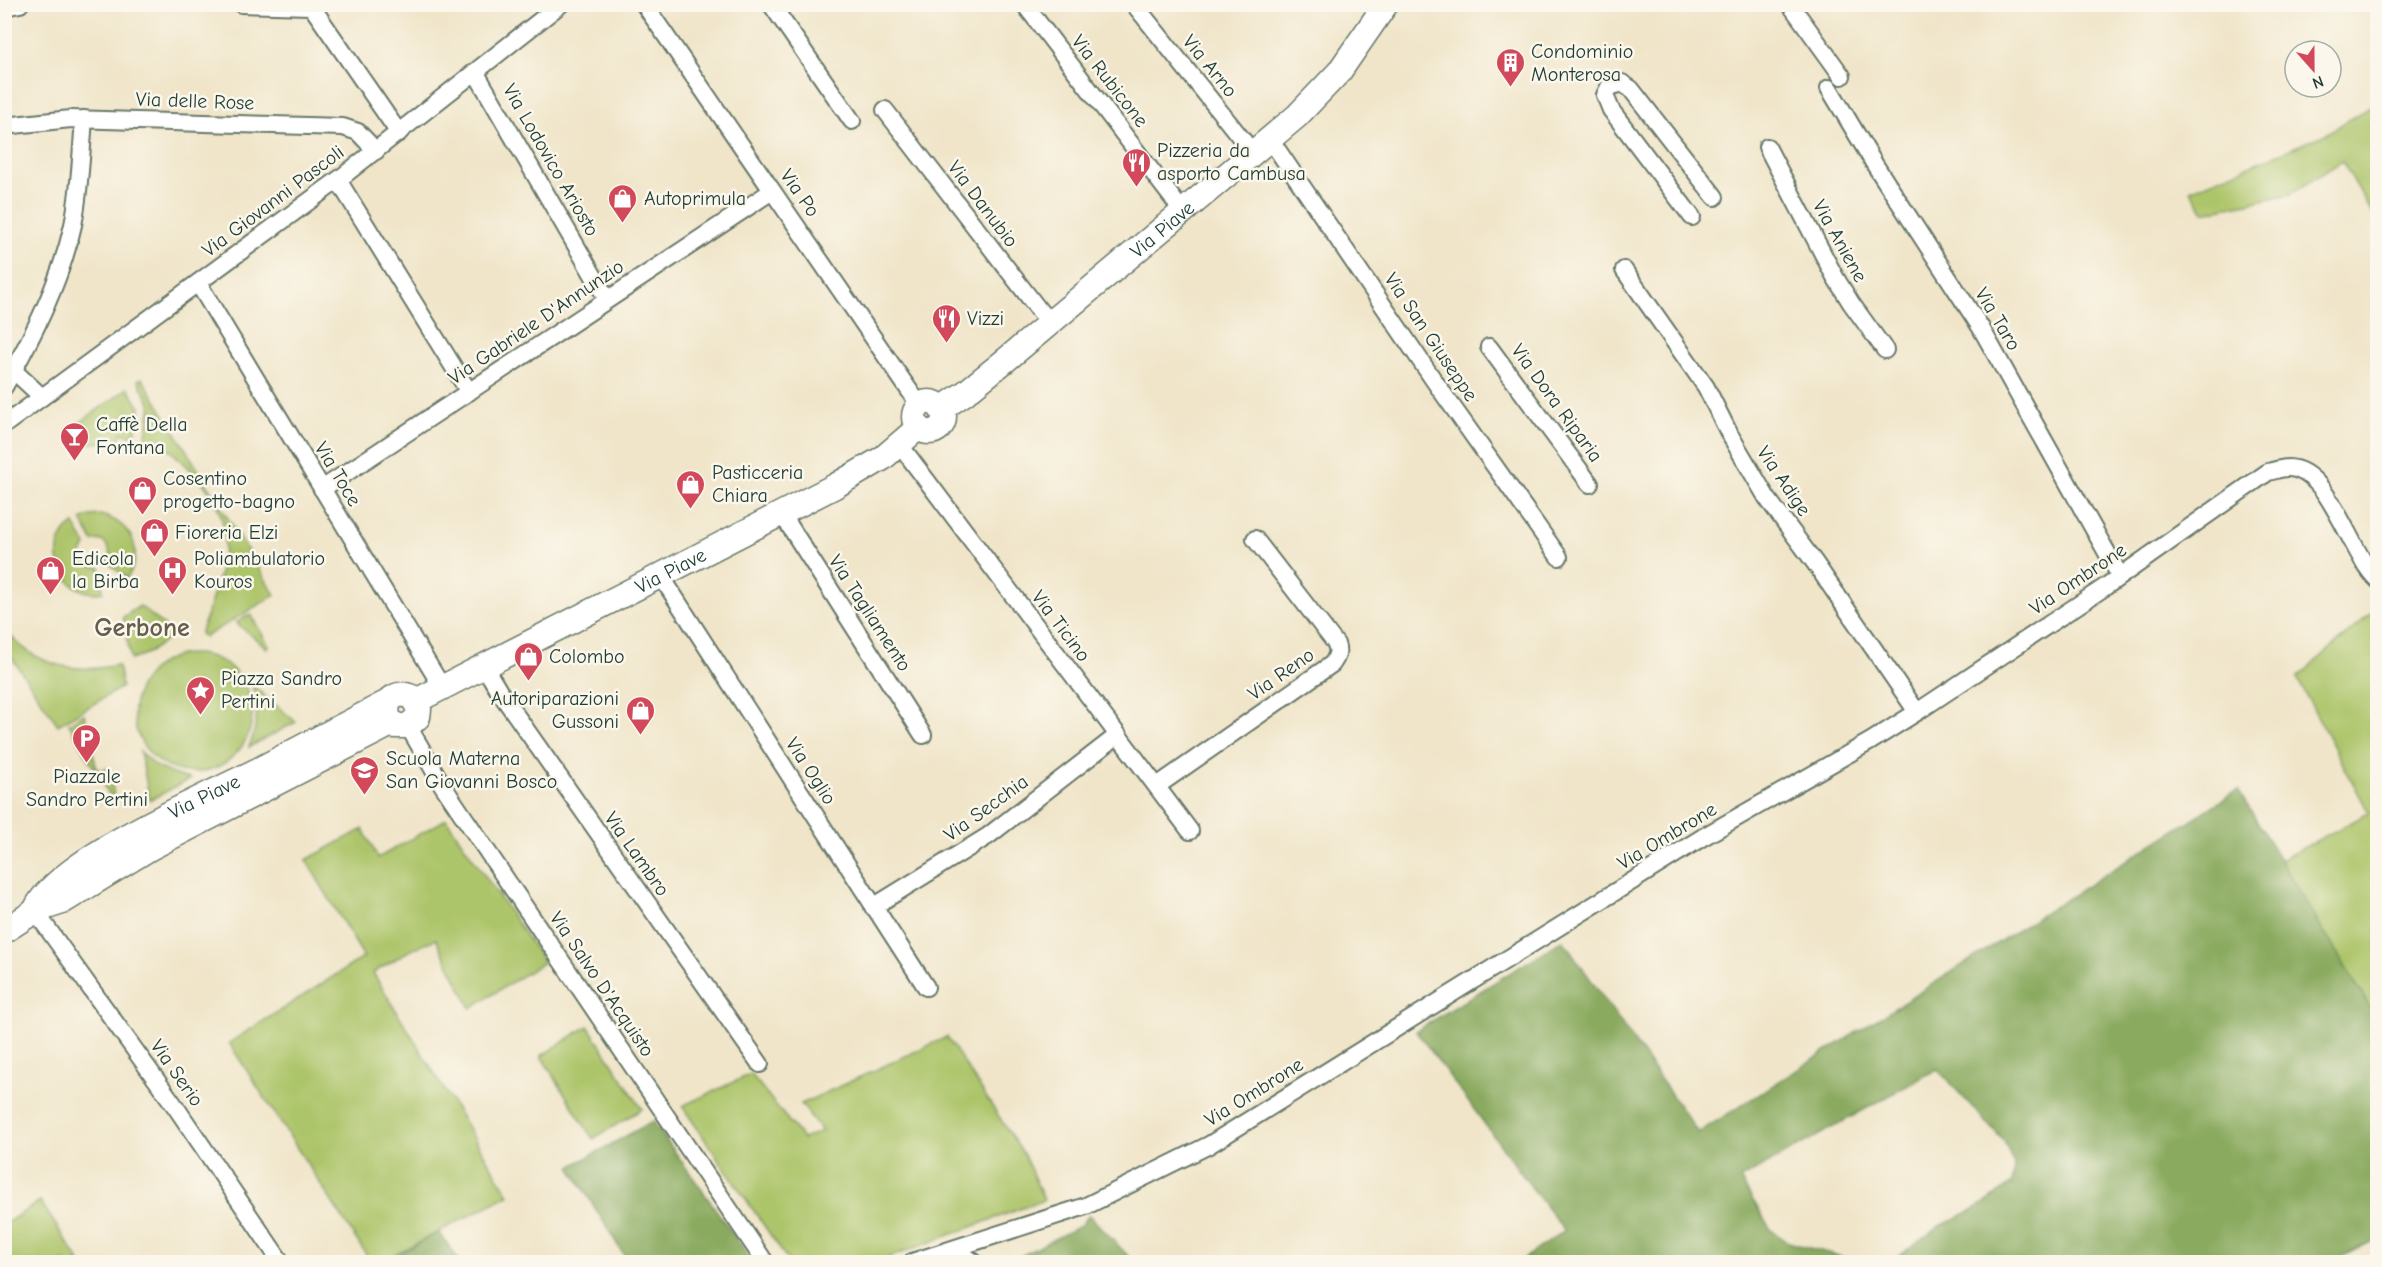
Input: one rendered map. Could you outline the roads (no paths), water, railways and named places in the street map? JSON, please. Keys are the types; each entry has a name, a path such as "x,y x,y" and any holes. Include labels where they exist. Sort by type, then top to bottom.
{"street":[{"path":"4,7 20,4"},
{"path":"241,4 310,5 399,133"},
{"name":"Via Giovanni Pascoli","path":"4,425 338,180 561,4"},
{"name":"Via Po","path":"644,4 927,414"},
{"path":"771,4 852,121"},
{"name":"Via Arno","path":"1134,4 1262,146"},
{"name":"Via Piave","path":"4,931 36,911 55,906 150,848 396,717 418,717 419,709 416,701 442,687 864,470 900,445 927,414 965,393 1049,324 1315,99 1339,72 1386,4"},
{"path":"1790,4 1842,76"},
{"name":"Via Rubicone","path":"1025,5 1183,212"},
{"name":"Via Lodovico Ariosto","path":"476,73 607,299"},
{"path":"1692,217 1611,110 1605,95 1609,87 1622,83 1631,89 1715,197"},
{"name":"Via Taro","path":"1830,88 1875,165 1981,328 2120,576"},
{"name":"Via Danubio","path":"885,110 1049,324"},
{"path":"4,387 37,326 68,245 79,191 84,119"},
{"name":"Via delle Rose","path":"4,126 48,120 84,119 343,127 358,132 375,151"},
{"name":"Via San Giuseppe","path":"1262,146 1560,557"},
{"name":"Via Aniene","path":"1767,147 1835,277 1885,351"},
{"path":"338,180 469,392"},
{"name":"Via Gabriele D'Annunzio","path":"322,489 772,191"},
{"name":"Via Adige","path":"1624,270 1706,387 1754,478 1917,712"},
{"name":"Via Toce","path":"198,283 442,687"},
{"name":"Via Dora Riparia","path":"1489,347 1590,484"},
{"path":"14,370 42,397"},
{"name":"Via Ticino","path":"900,445 1190,831"},
{"name":"Via Ombrone","path":"912,1263 1086,1206 1209,1145 1703,837 1871,741 1917,712 2120,576 2268,472 2287,468 2305,472 2322,488 2363,561 2378,580"},
{"name":"Via Tagliamento","path":"782,514 923,735"},
{"name":"Via Reno","path":"1157,786 1332,664 1337,657 1336,644 1255,539"},
{"name":"Via Oglio","path":"661,576 926,987"},
{"name":"Via Lambro","path":"484,666 644,902 760,1064"},
{"name":"Via Salvo D'Acquisto","path":"396,717 765,1263"},
{"name":"Via Secchia","path":"873,907 988,836 1118,735"},
{"name":"Via Serio","path":"36,911 175,1106 281,1263"},
{"path":"955,1250 974,1263"}],"place":[{"name":"Condominio Monterosa","path":"1510,88"},
{"name":"Pizzeria da asporto Cambusa","path":"1136,188"},
{"name":"Autoprimula","path":"623,224"},
{"name":"Vizzi","path":"946,344"},
{"name":"Caffè Della Fontana","path":"75,462"},
{"name":"Pasticceria Chiara","path":"691,510"},
{"name":"Cosentino progetto-bagno","path":"142,516"},
{"name":"Fioreria Elzi","path":"154,558"},
{"name":"Edicola la Birba","path":"51,596"},
{"name":"Poliambulatorio Kouros","path":"173,596"},
{"name":"Colombo","path":"528,682"},
{"name":"Piazza Sandro Pertini","path":"200,716"},
{"name":"Autoriparazioni Gussoni","path":"640,736"},
{"name":"Piazzale Sandro Pertini","path":"87,764"},
{"name":"Scuola Materna San Giovanni Bosco","path":"365,796"}],"district":[{"name":"Gerbone","path":"142,628"}]}
